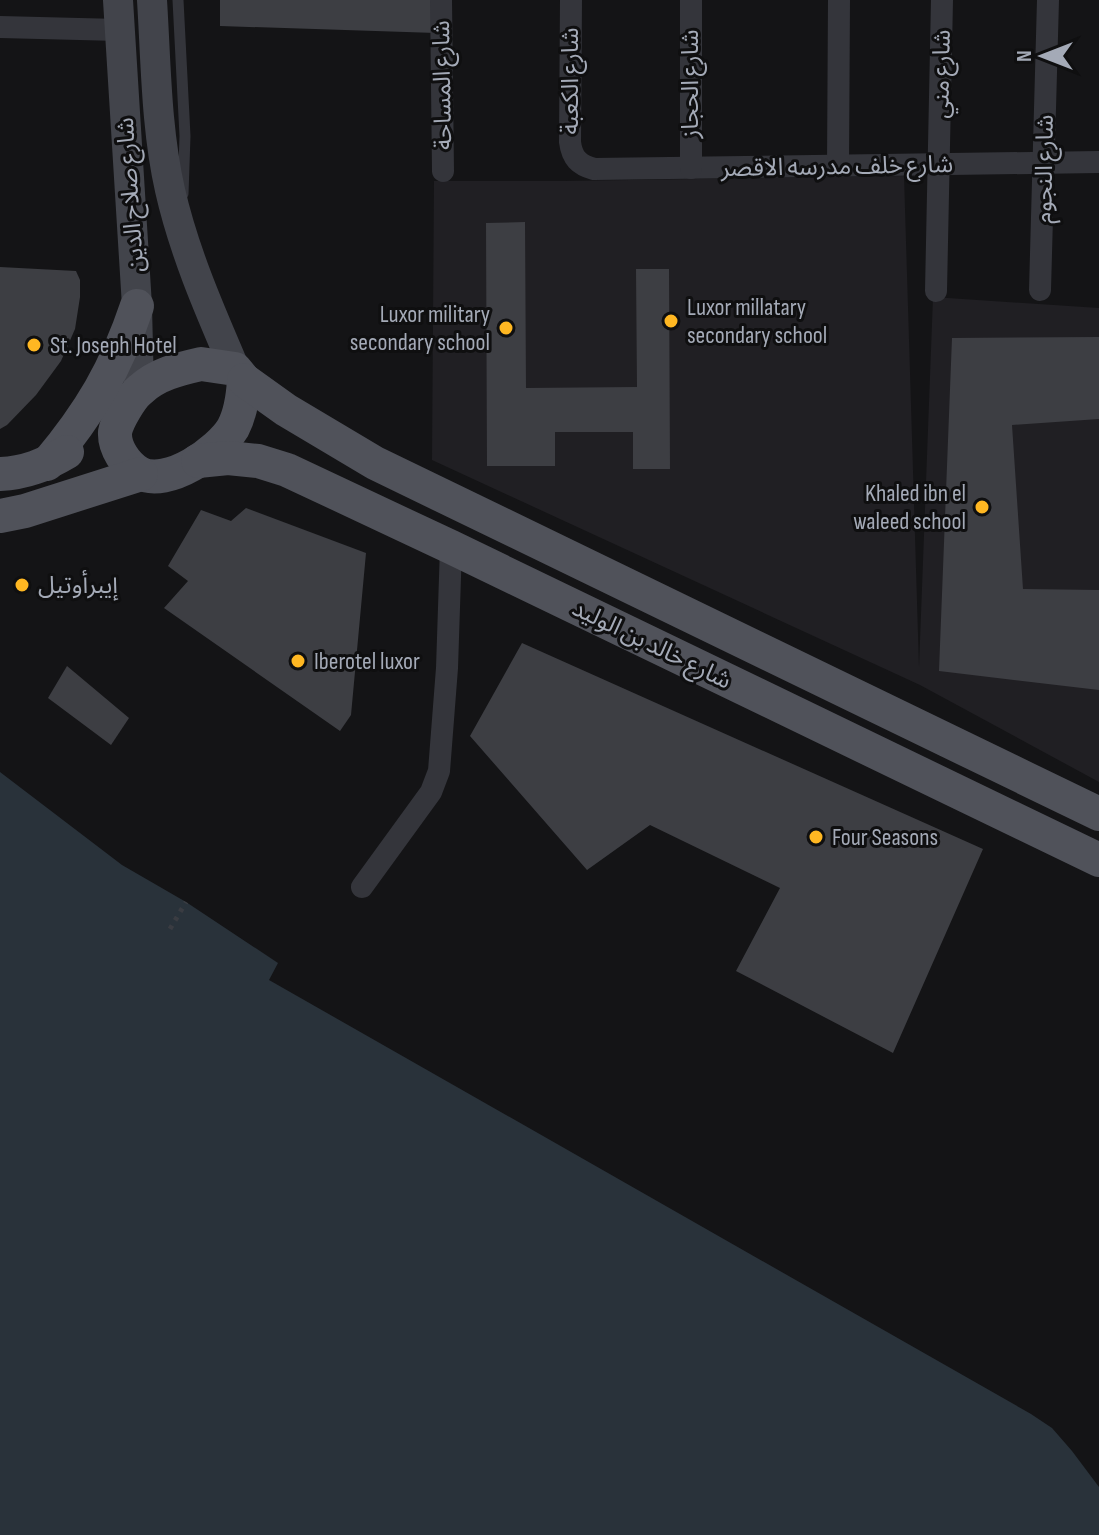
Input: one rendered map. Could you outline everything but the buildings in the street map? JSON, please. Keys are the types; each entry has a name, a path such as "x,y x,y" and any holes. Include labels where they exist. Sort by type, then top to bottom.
{"main road":[{"name":"شارع صلاح الدين","path":"118,0 137,306 132,400"},
{"name":"شارع صلاح الدين","path":"152,0 163,150 170,189 198,279 239,375"},
{"path":"47,464 92,406 125,340 137,306"},
{"path":"0,474 18,474 47,464 99,433 132,400 168,372 201,364 239,375 242,404 233,427 218,447 198,461 180,471 160,476 141,474 0,516"},
{"name":"شارع خالد بن الوليد","path":"239,375 286,410 375,463 1099,814"},
{"path":"132,400 115,433 121,457 141,474"},
{"name":"شارع خالد بن الوليد","path":"198,461 228,458 258,461 287,470 1099,860"}],"street":[{"name":"شارع المساحة","path":"441,0 443,171"},
{"name":"شارع الكعبة","path":"571,0 570,142 576,160"},
{"name":"شارع الحجاز","path":"691,0 691,168"},
{"path":"838,166 839,0"},
{"name":"شارع مني","path":"936,291 942,0"},
{"name":"شارع النجوم","path":"1040,290 1048,0"},
{"path":"0,27 119,30"},
{"name":"شارع خلف مدرسه الاقصر","path":"576,160 594,169 1099,162"},
{"path":"362,887 431,792 439,771 447,668 451,547"}],"lane":[{"path":"178,0 185,136 180,226"}],"path":[{"path":"170,929 186,902"}],"shaded area":[{"name":"Luxor millatary secondary school","path":"904,176 919,667 933,297 1099,308 1099,782 920,685 432,460 434,181"},
{"path":"0,772 122,865 186,902 278,963 269,980 1052,1428 1099,1487 1099,1535 0,1535"}],"place":[{"name":"Luxor millatary secondary school","path":"671,321"},
{"name":"Luxor military secondary school","path":"506,328"},
{"name":"St. Joseph Hotel","path":"34,345"},
{"name":"Khaled ibn el waleed school","path":"982,507"},
{"name":"إيبرأوتيل","path":"22,585"},
{"name":"Iberotel luxor","path":"298,661"},
{"name":"Four Seasons","path":"816,837"}]}
